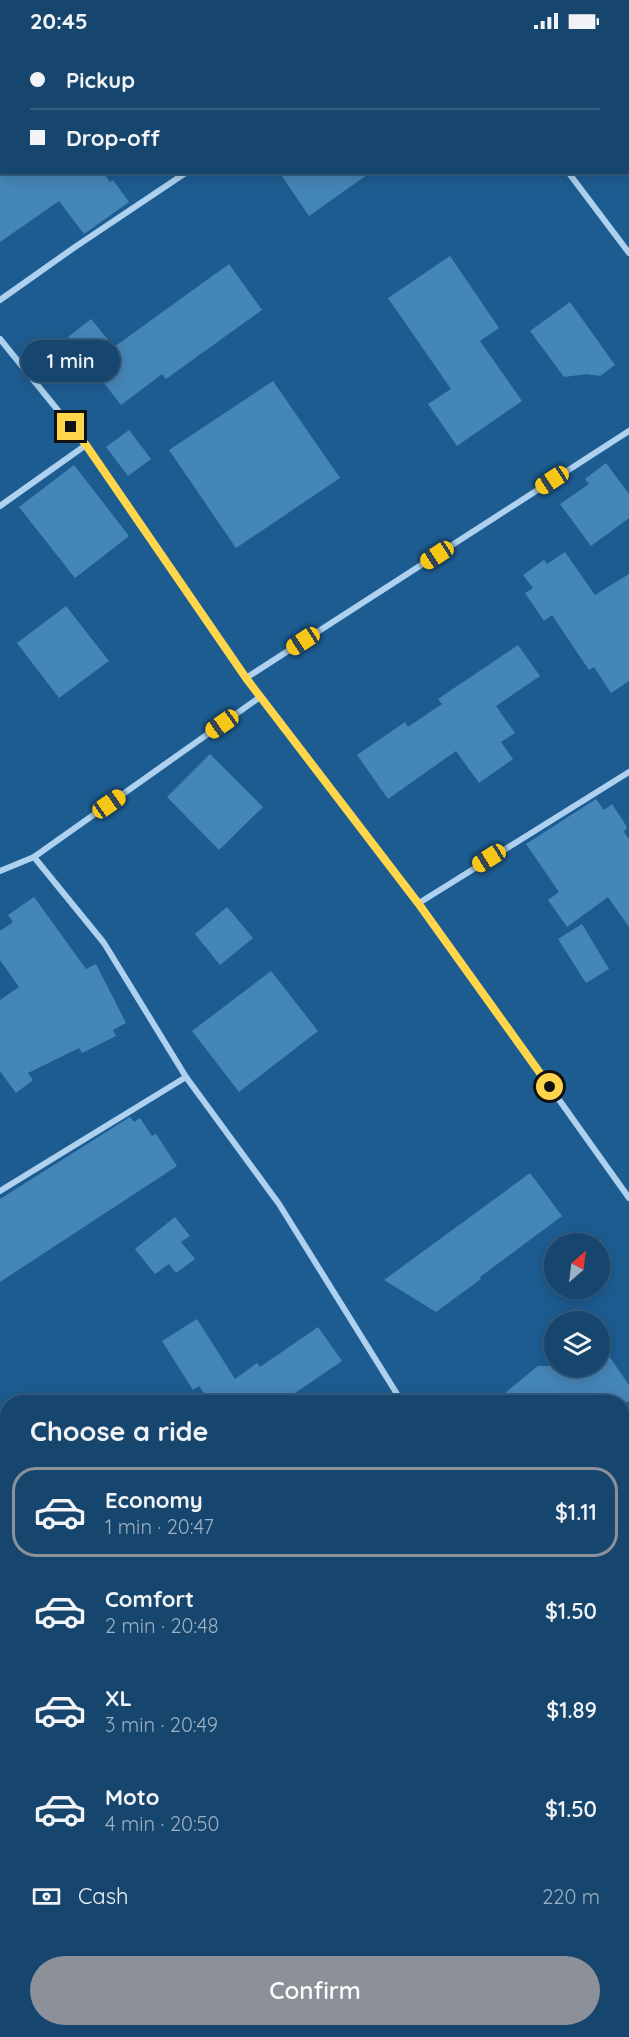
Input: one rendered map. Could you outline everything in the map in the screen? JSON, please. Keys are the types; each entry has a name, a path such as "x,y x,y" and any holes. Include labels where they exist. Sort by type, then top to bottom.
{"street":[{"path":"0,300 184,174"},
{"path":"570,174 629,253"},
{"path":"0,339 86,445 246,678 418,903 629,1198"},
{"path":"246,678 629,431"},
{"path":"0,506 86,445"},
{"path":"0,871 34,857 260,697"},
{"path":"418,903 629,772"},
{"path":"34,857 104,942 186,1077 279,1204 398,1395"},
{"path":"0,1191 186,1077"}],"building":[{"path":"0,174 104,174 110,182 113,180 129,202 84,234 59,201 0,242"},
{"path":"280,174 368,174 309,216"},
{"path":"450,256 499,328 480,341 522,401 457,446 428,404 451,389 388,298"},
{"path":"229,264 262,310 166,379 162,374 121,405 68,337 91,319 114,347"},
{"path":"570,302 615,365 600,376 587,374 564,377 530,331"},
{"path":"273,381 340,478 236,548 169,450"},
{"path":"129,430 151,459 128,476 106,447"},
{"path":"606,463 629,494 629,518 591,546 560,504 589,484 585,479"},
{"path":"74,465 129,536 75,578 19,507"},
{"path":"565,552 595,595 629,574 629,681 611,693 594,667 589,670 552,615 544,621 525,593 533,588 523,575 544,560 547,564"},
{"path":"66,606 109,661 59,698 17,643"},
{"path":"518,645 540,676 496,706 515,733 501,742 513,759 479,783 456,751 388,799 357,755 405,722 408,727 442,704 438,699"},
{"path":"210,754 263,807 219,850 167,797"},
{"path":"596,799 604,810 612,804 627,827 624,832 629,839 629,927 608,897 567,927 548,900 559,892 526,844"},
{"path":"34,897 86,969 96,964 126,1023 113,1030 116,1036 82,1053 79,1048 28,1073 33,1080 16,1093 0,1071 0,1000 19,987 0,960 0,931 13,922 8,915"},
{"path":"227,907 253,938 220,965 195,934"},
{"path":"582,924 609,969 586,983 558,939"},
{"path":"271,971 318,1031 239,1092 192,1031"},
{"path":"130,1117 134,1122 140,1118 152,1136 156,1134 177,1166 0,1282 0,1199"},
{"path":"530,1173 562,1216 436,1312 384,1280"},
{"path":"175,1217 190,1236 181,1242 195,1259 176,1273 169,1264 155,1274 135,1249"},
{"path":"197,1319 235,1379 257,1363 260,1367 318,1327 342,1361 292,1395 290,1393 287,1395 205,1395 199,1386 193,1390 162,1341"},
{"path":"610,1357 629,1385 629,1395 503,1395 538,1366 544,1366 544,1377 610,1377"}],"route":[{"path":"71,427 86,445 246,678 418,903 550,1087"}]}
